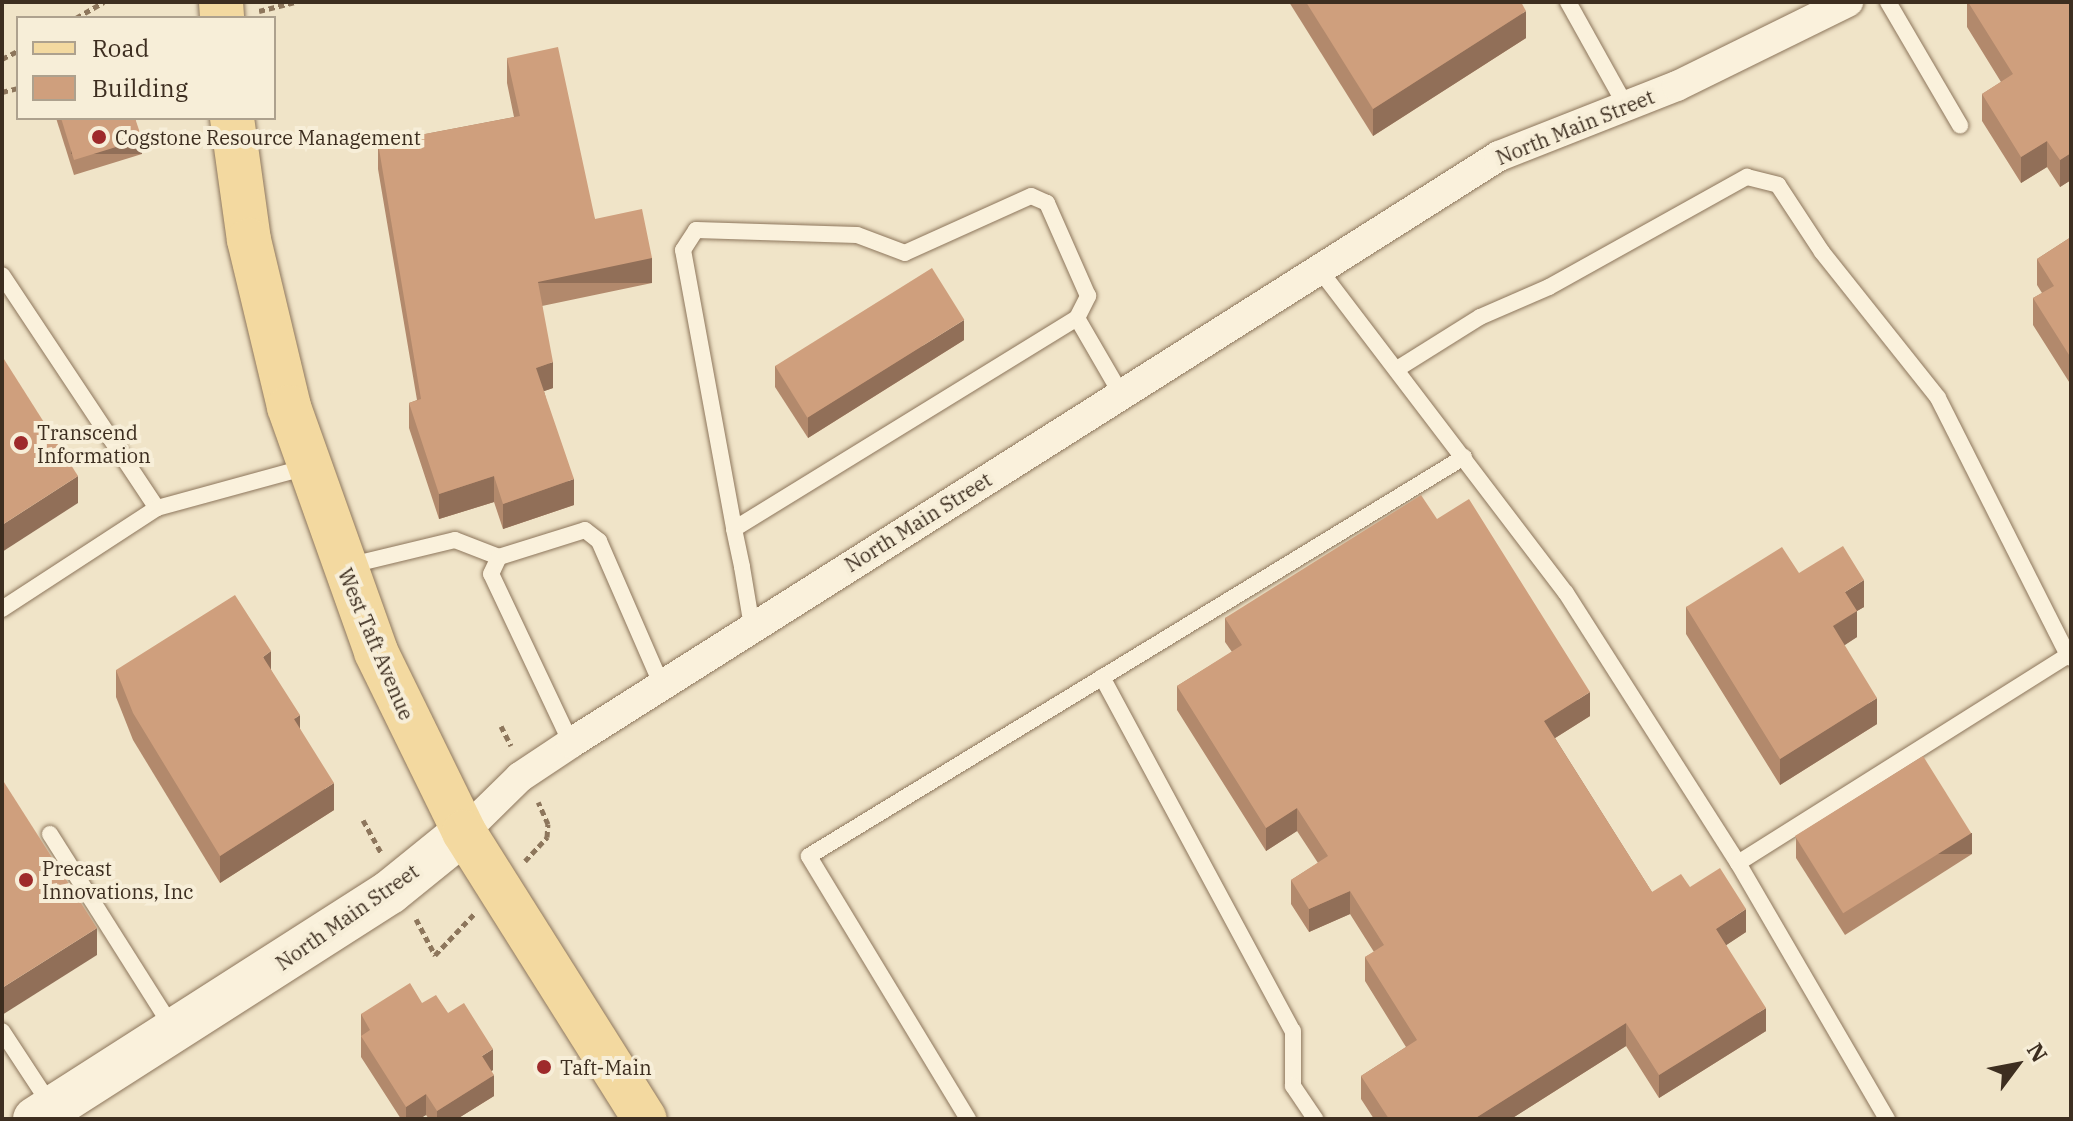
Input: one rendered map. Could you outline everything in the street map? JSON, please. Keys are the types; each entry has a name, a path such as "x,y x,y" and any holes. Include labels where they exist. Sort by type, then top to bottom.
{"main road":[{"name":"West Taft Avenue","path":"232,120 269,332 309,466 376,652 464,832 645,1119"},
{"name":"North Main Street","path":"44,1113 390,892 464,832"}],"street":[{"name":"North Main Street","path":"464,832 520,777 571,743 1499,156 1626,106 1848,2"}],"lane":[{"path":"1568,2 1626,106"},
{"path":"1888,2 1960,125"},
{"path":"1397,369 1480,317 1549,287 1747,177 1778,185 1822,252 1938,398 2070,656 1738,863"},
{"path":"734,529 1077,318 1088,296 1047,203 1031,196 905,253 857,235 696,230 683,250 734,529 752,627"},
{"path":"1319,269 1566,593 1738,863 1887,1119"},
{"path":"2,275 157,508"},
{"path":"1077,318 1121,394"},
{"path":"968,1119 809,856 1464,457"},
{"path":"2,609 157,508 309,466"},
{"path":"343,567 455,540 499,557 585,530 599,541 662,686"},
{"path":"499,557 491,574 571,743"},
{"path":"1102,677 1293,1031 1293,1086 1315,1119"},
{"path":"50,834 175,1032"},
{"path":"2,1031 44,1113"}],"path":[{"path":"80,16 104,2"}],"building":[{"path":"1306,2 1521,2 1526,11 1373,109"},
{"path":"1968,2 2071,2 2071,153 2060,160 2047,141 2021,157 1982,94 2013,74"},
{"path":"558,47 595,219 642,209 652,258 538,282 553,362 536,368 574,479 503,504 494,476 439,494 409,403 421,399 378,143 520,116 507,58"},
{"name":"Cogstone Resource Management","path":"62,120 136,120 142,139 74,160"},
{"path":"2071,237 2071,358 2033,298 2054,286 2037,259"},
{"path":"932,268 964,320 807,418 775,366"},
{"name":"Transcend Information","path":"2,356 78,476 2,525"},
{"path":"1421,495 1437,519 1469,499 1590,692 1544,721 1652,892 1681,874 1690,887 1720,868 1746,909 1716,929 1766,1008 1659,1075 1626,1023 1474,1119 1389,1119 1361,1076 1417,1040 1365,957 1384,945 1350,891 1309,909 1291,880 1328,856 1297,808 1266,828 1177,686 1242,645 1225,618"},
{"path":"1843,546 1864,580 1845,592 1857,611 1833,626 1877,698 1780,759 1686,607 1782,547 1799,573"},
{"path":"235,595 271,651 263,657 300,715 294,719 334,783 220,856 133,713 116,670"},
{"path":"1923,756 1971,833 1843,913 1795,836"},
{"name":"Precast Innovations, Inc","path":"2,779 97,928 2,988"},
{"path":"410,983 422,1003 436,995 448,1013 464,1003 493,1049 482,1056 494,1075 437,1111 426,1094 406,1107 361,1036 370,1030 361,1014"}],"place":[{"name":"Cogstone Resource Management","path":"99,137"},
{"name":"Transcend Information","path":"21,443"},
{"name":"Precast Innovations, Inc","path":"26,880"},
{"name":"Taft-Main","path":"544,1067"}]}
